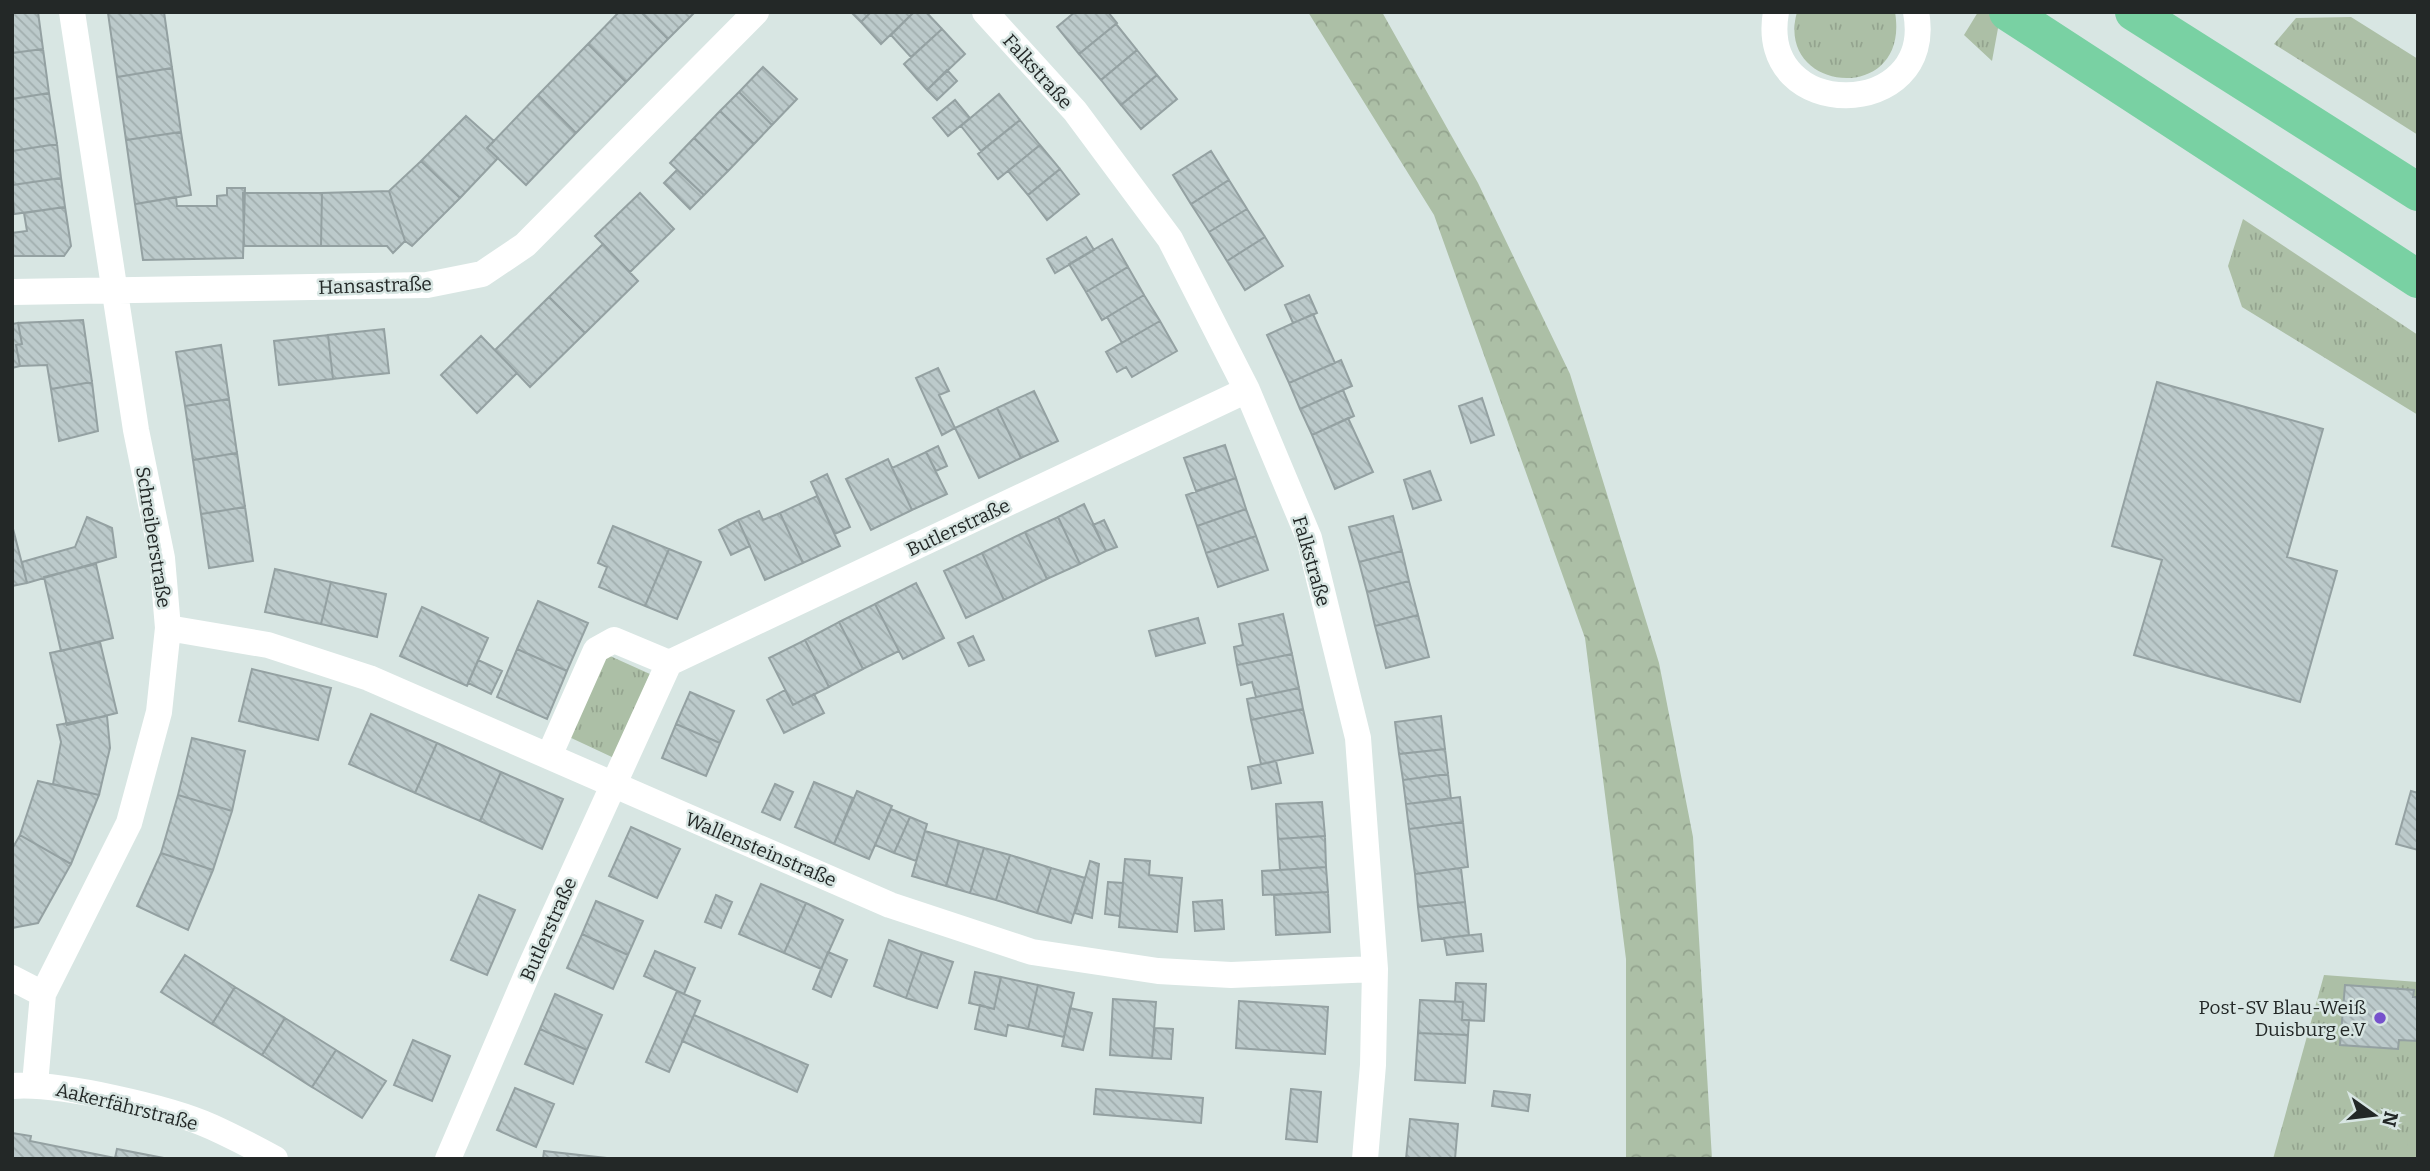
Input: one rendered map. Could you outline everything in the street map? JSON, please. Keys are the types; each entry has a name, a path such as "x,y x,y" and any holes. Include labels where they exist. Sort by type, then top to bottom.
{"highway":[{"path":"2008,12 2418,279"},
{"path":"2134,12 2418,192"}],"street":[{"name":"Schreiberstraße","path":"23,1085 43,994 129,823 159,712 168,628 162,558 136,430 72,12"},
{"name":"Hansastraße","path":"12,292 114,288 427,285 482,274 525,245 756,12"},
{"name":"Falkstraße","path":"985,12 1075,111 1170,239 1247,390 1309,538 1358,738 1375,969 1373,1065 1365,1159"},
{"path":"1776,12 1776,44 1788,68 1809,88 1834,97 1862,96 1888,84 1906,66 1915,47 1916,12"},
{"name":"Butlerstraße","path":"448,1159 669,663 1247,390"},
{"name":"Wallensteinstraße","path":"168,628 268,645 369,678 890,905 1032,952 1158,971 1219,974 1375,969"},
{"path":"549,756 596,650 614,640 669,663"},
{"path":"12,978 43,994"},
{"name":"Aakerfährstraße","path":"23,1085 125,1102 210,1126 275,1159"}],"green space":[{"path":"1308,12 1382,12 1478,183 1570,374 1659,663 1693,837 1712,1159 1626,1159 1626,959 1585,638 1434,215"},
{"path":"1797,12 1895,12 1894,42 1883,63 1865,75 1843,78 1822,73 1805,60 1795,39"},
{"path":"1978,12 2001,12 1992,61 1964,35"},
{"path":"2351,17 2418,59 2418,135 2274,44 2296,18"},
{"path":"2243,219 2418,335 2418,415 2242,307 2228,266"},
{"path":"610,656 650,674 614,758 567,736 600,658"},
{"path":"2324,975 2418,982 2418,1159 2273,1159"},
{"path":"2411,1095 2418,1096 2418,1159 2406,1159"}],"building":[{"path":"12,12 38,12 43,49 12,53"},
{"path":"164,12 172,68 117,77 108,13"},
{"path":"619,12 641,12 668,39 626,82 588,44"},
{"path":"641,12 695,12 668,39"},
{"path":"851,12 871,12 861,22"},
{"path":"871,12 914,12 881,44 861,22"},
{"path":"914,12 926,12 942,29 911,57 891,35"},
{"path":"1075,12 1108,12 1117,23 1079,54 1057,27"},
{"path":"1116,24 1137,50 1101,80 1079,54"},
{"path":"942,29 965,54 927,90 904,64"},
{"path":"588,44 626,82 576,133 538,95"},
{"path":"43,49 49,93 12,99 12,53"},
{"path":"1137,50 1157,75 1121,105 1101,80"},
{"path":"763,67 797,99 772,125 739,92"},
{"path":"172,68 181,132 126,140 117,77"},
{"path":"947,70 957,81 937,100 927,90"},
{"path":"1157,75 1177,99 1141,129 1121,105"},
{"path":"739,92 772,125 754,144 720,111"},
{"path":"49,93 57,144 12,151 12,99"},
{"path":"999,94 1020,120 981,151 961,126"},
{"path":"538,95 576,133 526,185 487,148"},
{"path":"955,100 970,118 948,136 933,118"},
{"path":"720,111 754,144 728,171 694,138"},
{"path":"466,116 494,141 487,148 498,158 460,198 421,161"},
{"path":"1020,120 1040,145 998,179 978,154"},
{"path":"181,132 191,195 135,204 126,140"},
{"path":"694,138 728,171 704,195 670,163"},
{"path":"57,144 61,178 12,185 12,151"},
{"path":"1040,145 1060,169 1028,195 1008,171"},
{"path":"1211,151 1229,180 1191,204 1173,175"},
{"path":"421,161 460,198 412,246 405,241 389,191"},
{"path":"1060,169 1079,194 1047,220 1028,195"},
{"path":"677,170 704,195 690,209 664,183"},
{"path":"61,178 65,207 14,214 12,185"},
{"path":"1229,180 1247,209 1209,232 1191,204"},
{"path":"227,188 245,188 243,258 143,260 135,204 176,197 177,206 217,206 217,196 227,195"},
{"path":"389,191 405,241 393,253 387,246 321,246 322,193"},
{"path":"243,193 322,193 321,246 244,246"},
{"path":"640,193 674,229 630,272 595,236"},
{"path":"65,207 71,246 64,256 12,256 12,233 27,231 24,213"},
{"path":"1247,209 1265,237 1227,261 1209,232"},
{"path":"1086,237 1094,250 1055,273 1047,259"},
{"path":"1265,237 1283,266 1245,290 1227,261"},
{"path":"1112,239 1128,267 1086,292 1069,264"},
{"path":"603,244 638,281 585,333 549,297"},
{"path":"1128,267 1144,295 1102,320 1086,292"},
{"path":"1144,295 1160,321 1122,343 1107,317"},
{"path":"1309,295 1317,313 1293,323 1285,305"},
{"path":"549,297 585,333 530,387 495,350"},
{"path":"1313,314 1335,363 1289,383 1267,335"},
{"path":"83,320 92,382 51,389 47,365 20,366 16,345 22,344 18,323"},
{"path":"1160,321 1177,351 1132,377 1126,367 1117,372 1106,352"},
{"path":"18,323 22,344 16,345 20,366 12,368 12,324"},
{"path":"384,329 389,373 333,379 328,335"},
{"path":"328,335 333,379 279,385 274,341"},
{"path":"481,336 517,373 477,413 441,375"},
{"path":"221,345 229,399 185,406 176,352"},
{"path":"1341,360 1352,386 1300,409 1289,383"},
{"path":"938,368 949,391 939,395 955,428 942,435 916,378"},
{"path":"92,382 98,431 59,441 51,389"},
{"path":"2157,382 2323,429 2287,557 2337,571 2300,702 2134,655 2162,560 2112,546"},
{"path":"1343,390 1354,416 1312,435 1300,409"},
{"path":"1034,391 1058,441 1021,458 997,408"},
{"path":"1482,398 1494,435 1471,443 1459,406"},
{"path":"229,399 237,453 193,460 185,406"},
{"path":"997,408 1021,458 979,478 955,428"},
{"path":"1348,418 1373,472 1335,489 1312,435"},
{"path":"1225,445 1236,478 1196,491 1184,458"},
{"path":"938,446 947,466 936,471 926,452"},
{"path":"926,452 947,494 912,510 892,468"},
{"path":"237,453 245,507 201,514 193,460"},
{"path":"888,459 912,510 871,530 846,479"},
{"path":"1430,471 1441,500 1413,509 1404,480"},
{"path":"827,474 850,527 835,534 811,482"},
{"path":"1236,478 1246,509 1197,526 1186,495"},
{"path":"817,496 840,546 803,563 780,513"},
{"path":"1084,504 1106,551 1080,564 1058,517"},
{"path":"245,507 253,561 209,568 201,514"},
{"path":"1246,509 1256,536 1206,553 1197,526"},
{"path":"759,511 763,520 780,513 803,563 765,580 738,520"},
{"path":"1393,516 1402,551 1359,562 1349,527"},
{"path":"87,517 112,528 116,557 27,583 22,562 75,547"},
{"path":"1058,517 1080,564 1047,579 1025,532"},
{"path":"738,520 750,546 731,555 719,530"},
{"path":"1104,520 1117,547 1106,551 1093,525"},
{"path":"12,525 27,583 12,586"},
{"path":"613,526 669,549 645,606 599,587 607,567 598,563"},
{"path":"1025,532 1047,579 1004,600 982,553"},
{"path":"1256,536 1268,570 1218,587 1206,553"},
{"path":"669,549 701,562 677,619 645,606"},
{"path":"1402,551 1409,581 1367,592 1359,562"},
{"path":"982,553 1004,600 966,618 944,571"},
{"path":"96,564 113,638 61,651 44,577"},
{"path":"275,569 331,582 321,624 265,612"},
{"path":"1409,581 1418,615 1375,626 1367,592"},
{"path":"331,582 386,594 377,637 321,624"},
{"path":"916,583 944,638 903,659 875,604"},
{"path":"538,601 588,623 567,671 517,649"},
{"path":"875,604 899,651 863,669 839,622"},
{"path":"422,607 488,638 467,686 400,656"},
{"path":"1283,614 1292,654 1237,665 1234,647 1243,645 1239,624"},
{"path":"1418,615 1429,657 1386,668 1375,626"},
{"path":"1198,618 1205,643 1156,656 1149,631"},
{"path":"839,622 863,669 829,687 805,640"},
{"path":"973,636 984,660 969,666 958,643"},
{"path":"805,640 829,687 793,705 769,658"},
{"path":"100,642 117,713 67,725 50,653"},
{"path":"517,649 567,671 547,719 497,697"},
{"path":"1292,654 1299,688 1256,697 1252,682 1241,685 1237,665"},
{"path":"478,660 502,671 491,694 468,683"},
{"path":"252,669 331,688 318,740 239,721"},
{"path":"1299,688 1303,709 1251,720 1247,699"},
{"path":"785,690 793,705 814,694 824,713 784,733 767,700"},
{"path":"690,692 734,711 720,743 676,724"},
{"path":"1303,709 1313,753 1261,764 1251,720"},
{"path":"371,714 437,743 415,793 349,764"},
{"path":"107,716 110,748 99,795 53,784 61,742 57,725"},
{"path":"1441,716 1445,749 1399,754 1395,722"},
{"path":"676,724 720,743 706,776 662,758"},
{"path":"192,738 245,751 232,811 178,795"},
{"path":"437,743 501,772 480,821 415,793"},
{"path":"1445,749 1448,774 1403,780 1399,754"},
{"path":"1276,761 1281,783 1252,789 1248,767"},
{"path":"501,772 563,799 542,849 480,821"},
{"path":"1448,774 1451,799 1406,804 1403,780"},
{"path":"38,781 99,795 71,864 20,835"},
{"path":"814,782 853,798 834,844 795,827"},
{"path":"775,784 793,792 780,820 762,812"},
{"path":"857,791 892,806 869,859 834,844"},
{"path":"2411,791 2418,793 2418,850 2396,844"},
{"path":"178,795 232,811 213,870 161,853"},
{"path":"1460,797 1463,822 1409,829 1406,804"},
{"path":"1322,802 1325,836 1278,839 1276,804"},
{"path":"891,809 910,817 894,853 875,845"},
{"path":"910,817 927,824 916,861 894,853"},
{"path":"1463,822 1468,867 1415,874 1409,829"},
{"path":"631,827 680,849 657,898 609,876"},
{"path":"925,831 959,841 946,886 912,876"},
{"path":"20,835 71,864 38,923 12,928 12,849"},
{"path":"1325,836 1326,867 1280,870 1278,839"},
{"path":"959,841 984,848 970,893 946,886"},
{"path":"984,848 1010,855 996,900 970,893"},
{"path":"161,853 213,870 188,930 137,906"},
{"path":"1010,855 1051,868 1037,913 996,900"},
{"path":"1125,859 1150,861 1149,875 1182,878 1177,932 1119,927"},
{"path":"1090,861 1099,864 1092,918 1075,913"},
{"path":"1326,867 1328,892 1263,895 1262,871"},
{"path":"1051,868 1085,878 1071,923 1037,913"},
{"path":"1461,868 1465,902 1418,907 1415,874"},
{"path":"1108,882 1123,883 1120,916 1105,914"},
{"path":"761,884 806,903 784,953 739,934"},
{"path":"1328,892 1330,932 1276,935 1274,895"},
{"path":"479,895 515,910 487,975 451,960"},
{"path":"716,895 732,902 721,928 705,922"},
{"path":"1222,900 1224,929 1195,931 1193,902"},
{"path":"596,901 643,921 628,955 582,934"},
{"path":"1465,902 1469,935 1422,941 1418,907"},
{"path":"806,903 843,920 821,969 784,953"},
{"path":"582,934 628,955 613,989 567,968"},
{"path":"1481,934 1483,951 1447,955 1444,938"},
{"path":"889,940 922,952 906,998 874,986"},
{"path":"655,951 695,968 684,994 644,976"},
{"path":"828,952 847,960 831,997 813,989"},
{"path":"922,952 953,962 937,1008 906,998"},
{"path":"185,955 235,987 212,1024 161,992"},
{"path":"975,972 1001,977 994,1009 969,1003"},
{"path":"1001,977 1038,985 1028,1029 1008,1025 1006,1036 975,1029 980,1005 994,1009"},
{"path":"1456,983 1486,984 1484,1021 1462,1020 1463,1002 1455,1002"},
{"path":"1038,985 1074,993 1064,1037 1028,1029"},
{"name":"Post-SV Blau-Weiß Duisburg e.V","path":"2345,985 2414,990 2413,997 2418,997 2418,1041 2399,1040 2398,1049 2340,1045"},
{"path":"235,987 285,1018 262,1055 212,1024"},
{"path":"677,991 700,1001 669,1072 646,1062"},
{"path":"555,994 602,1015 587,1050 540,1029"},
{"path":"1113,999 1156,1002 1152,1058 1110,1055"},
{"path":"1420,1000 1463,1002 1462,1020 1469,1020 1468,1035 1418,1033"},
{"path":"1239,1001 1328,1007 1325,1054 1236,1048"},
{"path":"1070,1008 1092,1013 1083,1050 1062,1046"},
{"path":"694,1015 808,1065 797,1092 682,1041"},
{"path":"285,1018 336,1050 312,1087 262,1055"},
{"path":"1155,1028 1173,1029 1171,1059 1152,1058"},
{"path":"540,1029 587,1050 573,1084 525,1064"},
{"path":"1418,1033 1468,1035 1465,1083 1415,1080"},
{"path":"413,1040 450,1056 432,1101 394,1085"},
{"path":"336,1050 386,1081 362,1118 312,1087"},
{"path":"515,1088 554,1104 536,1147 497,1130"},
{"path":"1096,1089 1203,1098 1201,1123 1094,1114"},
{"path":"1291,1089 1321,1092 1317,1142 1286,1139"},
{"path":"1494,1091 1530,1095 1528,1111 1492,1106"},
{"path":"1410,1119 1458,1124 1455,1159 1406,1159"},
{"path":"12,1133 31,1136 30,1141 115,1158 117,1149 169,1159 12,1159"},
{"path":"544,1151 606,1158 606,1159 543,1159"}],"place":[{"name":"Post-SV Blau-Weiß Duisburg e.V","path":"2380,1018"}]}
